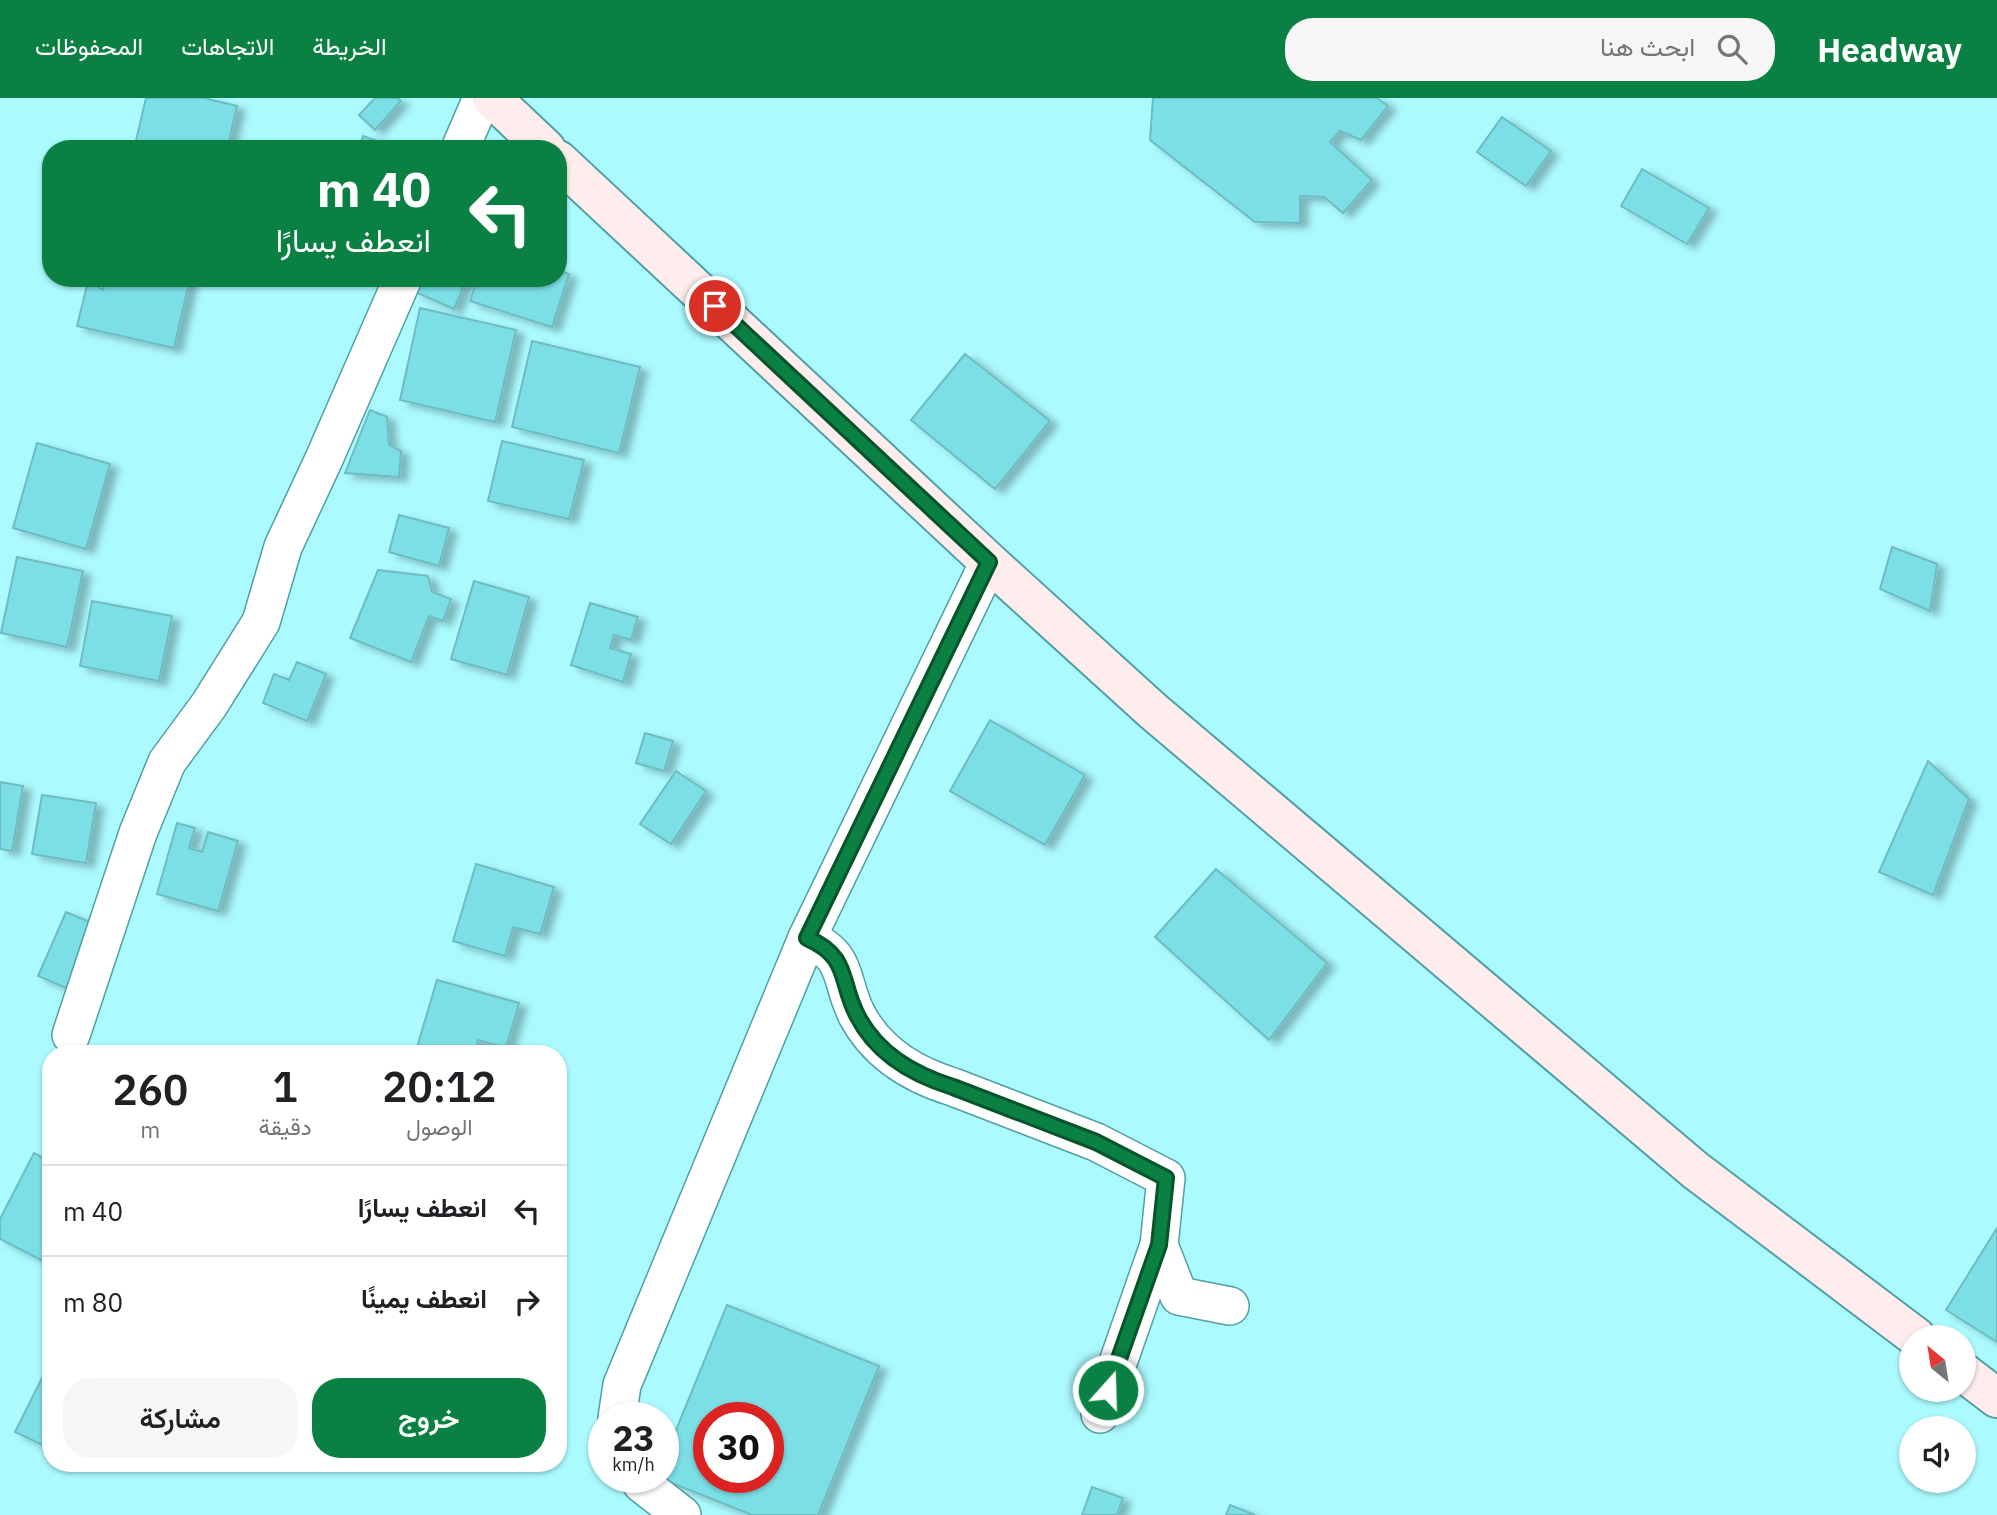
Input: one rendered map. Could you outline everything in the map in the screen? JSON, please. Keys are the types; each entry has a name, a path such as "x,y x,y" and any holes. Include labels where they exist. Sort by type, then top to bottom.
{"street":[{"path":"464,140 482,98"},
{"path":"492,98 536,140"},
{"path":"567,168 989,562 1153,710 1695,1170 1900,1325"},
{"path":"71,1035 138,833 167,762 209,705 261,622 283,547 399,287"},
{"path":"619,1402 622,1385 807,938 989,562"},
{"path":"807,938 822,944 834,956 841,967 856,1014 869,1034 906,1068 929,1080 1096,1142 1166,1178 1159,1245 1100,1414"},
{"path":"1159,1245 1178,1296 1230,1306"},
{"path":"1976,1382 1997,1398"},
{"path":"654,1493 682,1515"}],"building":[{"path":"146,98 204,98 237,106 229,140 136,140"},
{"path":"375,98 397,98 401,101 375,130 359,115"},
{"path":"1153,98 1377,98 1388,106 1361,140 1340,131 1330,142 1372,180 1343,213 1324,197 1300,196 1300,223 1255,222 1150,140"},
{"path":"1502,117 1551,151 1526,186 1477,152"},
{"path":"1642,169 1709,208 1687,244 1621,206"},
{"path":"87,287 103,290 104,287 188,287 174,348 77,326"},
{"path":"417,287 463,287 454,309 415,292"},
{"path":"475,287 565,287 552,327 470,301"},
{"path":"420,308 516,330 495,422 400,400"},
{"path":"532,341 640,367 619,453 512,427"},
{"path":"965,354 1050,421 995,489 911,420"},
{"path":"370,410 387,417 389,445 401,451 399,477 345,473"},
{"path":"502,441 584,460 569,519 488,501"},
{"path":"37,443 110,464 86,549 13,528"},
{"path":"399,515 449,528 439,566 389,552"},
{"path":"1892,547 1937,564 1930,611 1880,589"},
{"path":"17,557 83,571 67,647 1,633"},
{"path":"378,570 428,576 432,592 451,599 443,621 429,616 411,662 350,638"},
{"path":"474,581 529,597 507,675 451,659"},
{"path":"92,601 172,616 159,681 80,666"},
{"path":"590,603 638,617 631,640 614,635 610,648 631,654 623,682 571,665"},
{"path":"297,662 326,674 307,721 263,703 274,674 289,680"},
{"path":"990,720 1085,775 1045,845 950,791"},
{"path":"645,733 673,741 664,771 636,763"},
{"path":"1928,761 1969,799 1933,895 1879,872"},
{"path":"676,771 706,791 671,844 640,824"},
{"path":"0,782 23,786 12,851 0,849"},
{"path":"42,795 96,803 86,863 32,854"},
{"path":"177,823 195,828 189,848 202,852 208,832 238,841 218,911 157,894"},
{"path":"476,864 554,887 540,934 513,927 505,956 453,941"},
{"path":"1216,869 1327,963 1269,1040 1155,937"},
{"path":"66,912 99,926 71,990 38,976"},
{"path":"437,980 519,1003 507,1045 478,1040 477,1045 418,1045"},
{"path":"34,1153 42,1157 42,1260 0,1239 0,1219"},
{"path":"1997,1228 1997,1342 1976,1329 1976,1325 1970,1325 1946,1310"},
{"path":"727,1305 879,1366 818,1515 752,1515 697,1493 784,1493 784,1402 693,1402 693,1491 679,1486 679,1423"},
{"path":"42,1378 42,1445 15,1432"},
{"path":"1092,1487 1123,1498 1117,1515 1082,1515"},
{"path":"1230,1505 1255,1515 1226,1515"}],"route":[{"path":"715,306 989,562 807,938 822,944 834,956 841,967 856,1014 869,1034 906,1068 929,1080 1096,1142 1166,1178 1159,1245 1108,1390"}]}
